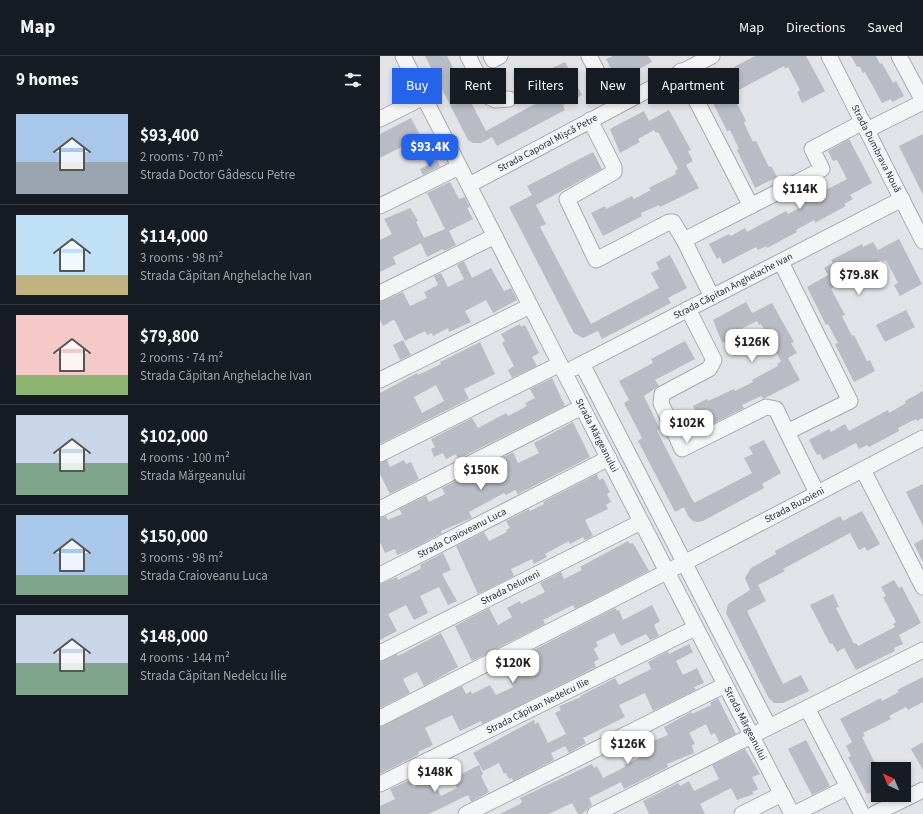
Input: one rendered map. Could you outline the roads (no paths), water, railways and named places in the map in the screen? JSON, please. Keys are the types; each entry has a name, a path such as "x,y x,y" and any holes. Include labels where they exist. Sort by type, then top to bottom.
{"street":[{"name":"Strada Mărgeanului","path":"403,56 409,68"},
{"path":"468,56 489,97 495,100 509,99"},
{"path":"491,56 493,60 500,56"},
{"path":"589,56 615,106"},
{"name":"Strada Caporal Mișcă Petre","path":"687,68 712,56"},
{"name":"Strada Dumbrava Nouă","path":"829,56 923,241"},
{"path":"684,240 822,169 812,149 923,102 899,56"},
{"name":"Strada Caporal Mișcă Petre","path":"469,185 648,88"},
{"path":"380,119 410,104"},
{"name":"Strada Mărgeanului","path":"428,104 695,628 793,814"},
{"path":"698,104 752,206"},
{"path":"590,120 614,167 614,172 567,199 596,260 669,222 676,224 712,297"},
{"path":"380,206 459,167"},
{"name":"Strada Căpitan Anghelache Ivan","path":"380,454 562,369 582,364 902,200"},
{"path":"380,293 495,236"},
{"path":"780,262 850,401 787,432"},
{"path":"380,380 530,306"},
{"path":"688,309 714,360 709,370 662,394 660,403 682,449 766,407 776,409 817,494"},
{"name":"Strada Mărgeanului","path":"582,364 769,727"},
{"path":"380,509 582,407"},
{"name":"Strada Buzoieni","path":"380,718 667,572 923,438"},
{"name":"Strada Craioveanu Luca","path":"380,575 608,458"},
{"path":"862,470 921,579"},
{"name":"Strada Delureni","path":"380,653 641,522"},
{"name":"Strada Căpitan Nedelcu Ilie","path":"380,784 695,628"},
{"path":"595,814 923,650"},
{"path":"466,814 725,685"},
{"path":"807,708 862,814"},
{"path":"793,814 848,787"},
{"path":"874,814 923,790"},
{"path":"742,814 782,794"}]}
